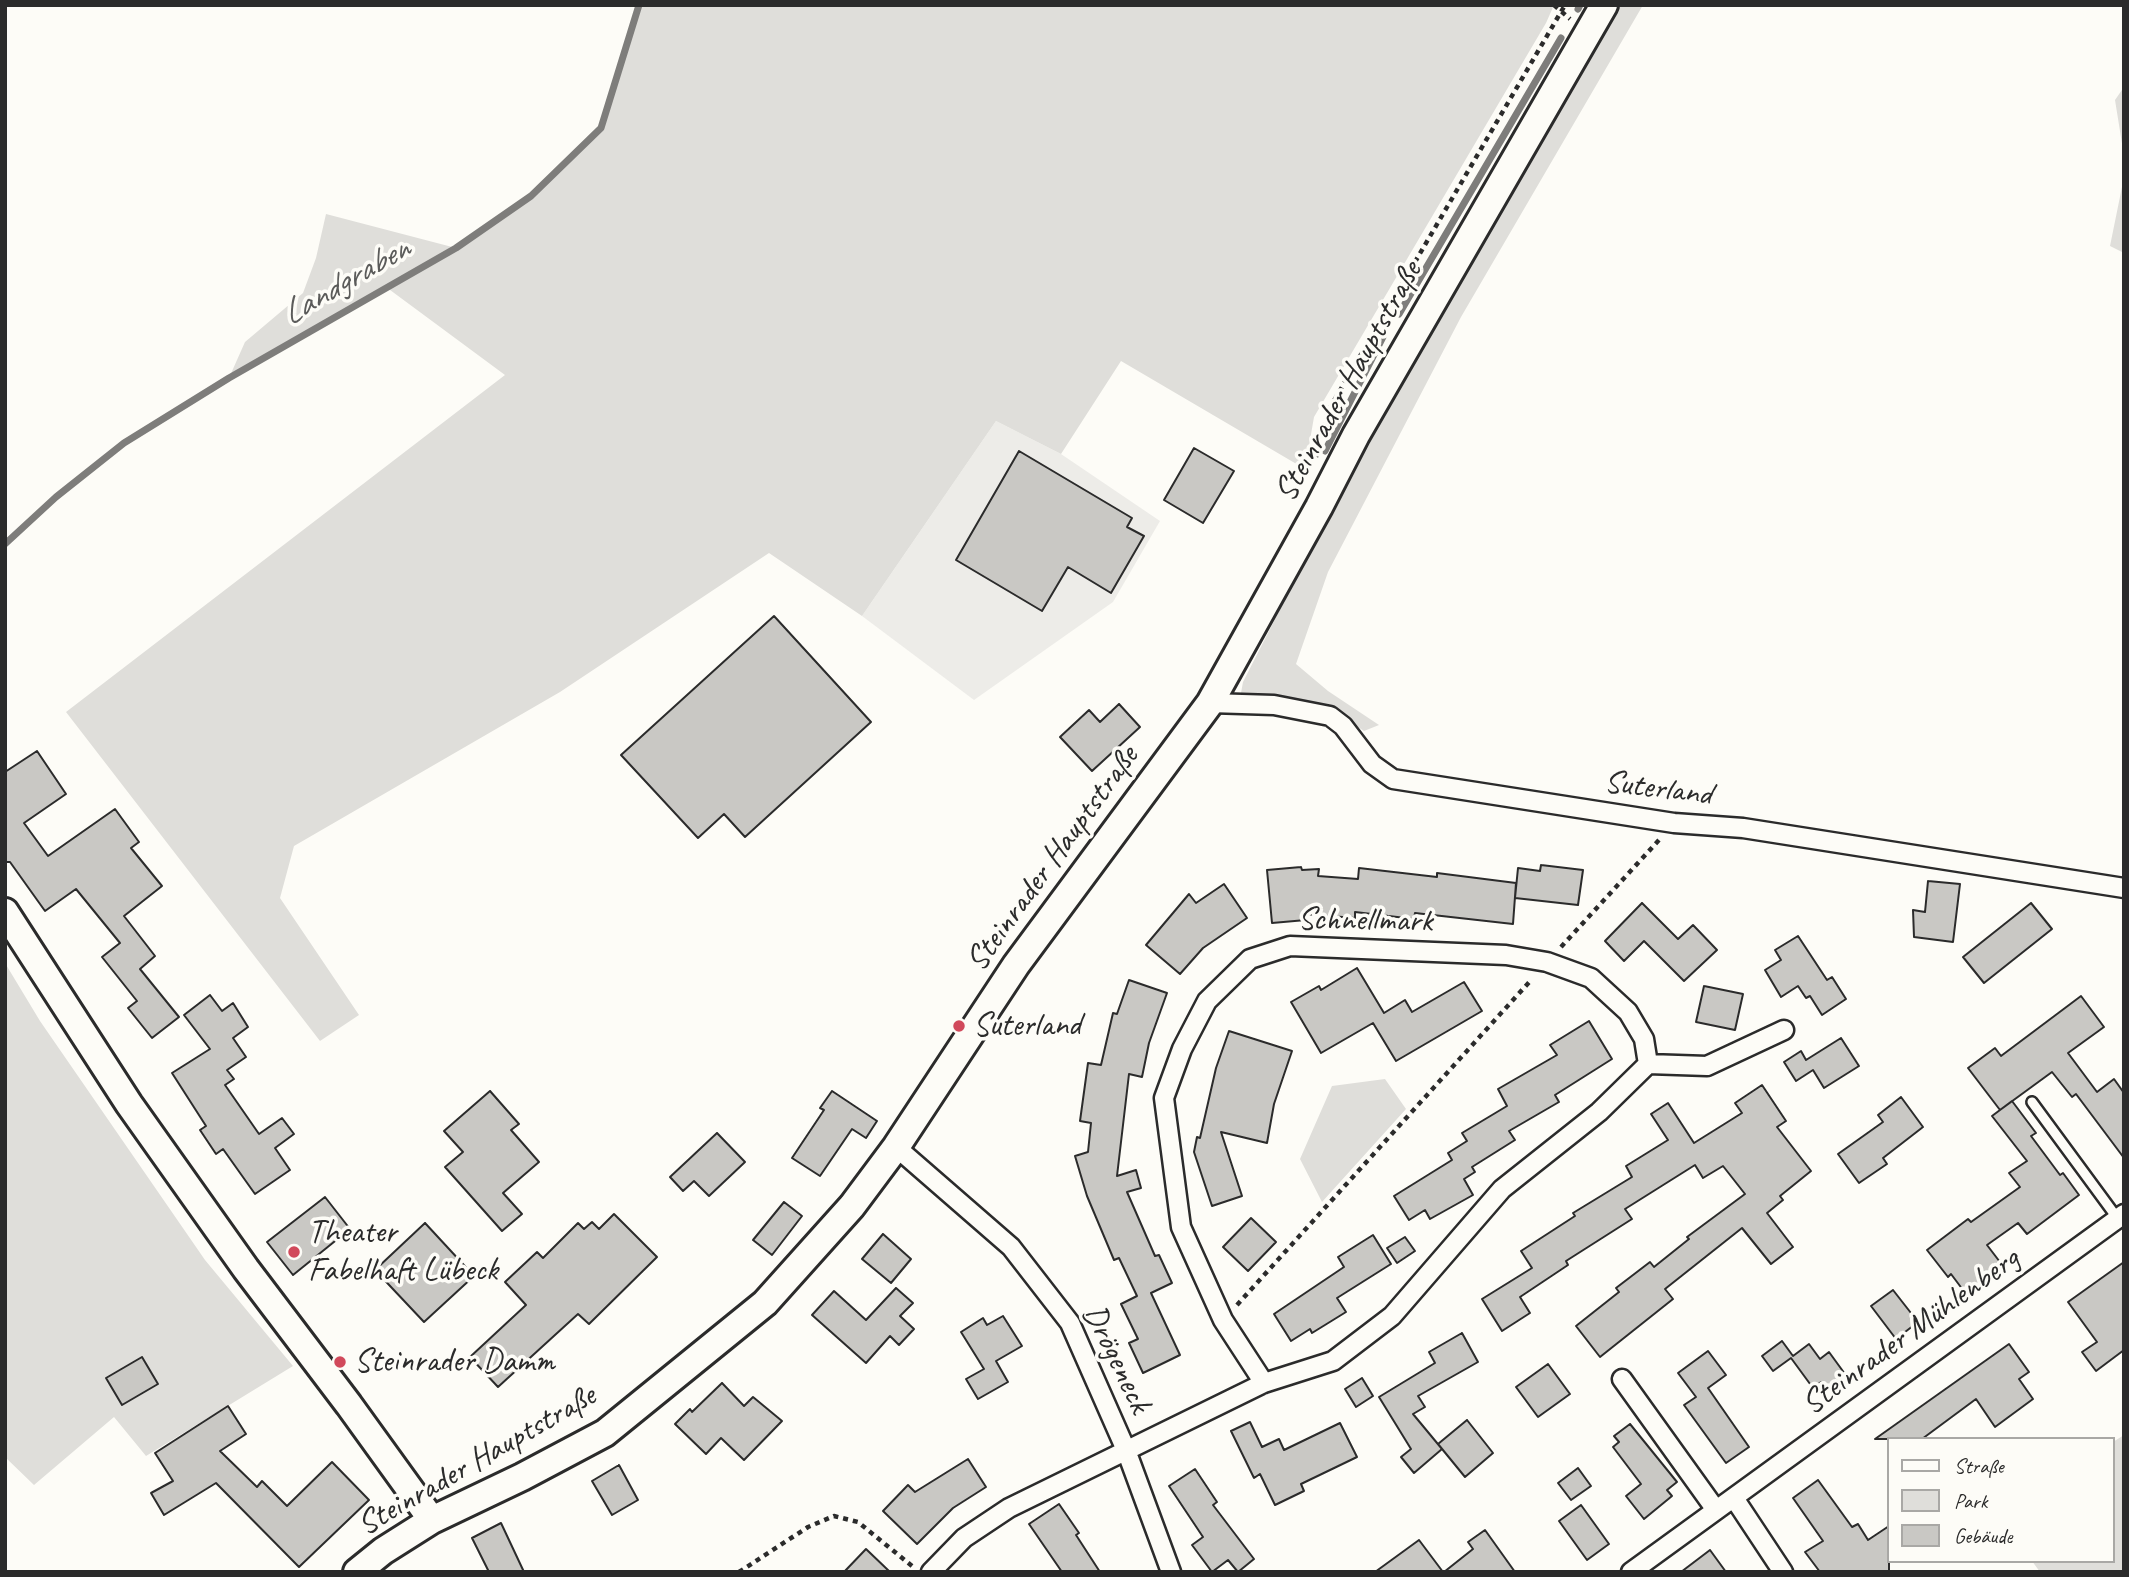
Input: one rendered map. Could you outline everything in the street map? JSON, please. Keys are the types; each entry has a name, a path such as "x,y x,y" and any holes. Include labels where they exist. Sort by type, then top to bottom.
{"main road":[{"name":"Steinrader Hauptstraße","path":"357,1572 383,1551 432,1520 510,1484 605,1433 765,1303 852,1206 895,1147 1016,965 1210,704 1320,507 1356,435 1604,5"},
{"path":"5,912 129,1104 246,1269 432,1520"}],"street":[{"name":"Suterland","path":"1210,704 1274,705 1330,716 1343,726 1373,764 1393,779 1674,823 1743,828 2124,888"},
{"name":"Schnellmark","path":"1264,1383 1223,1320 1181,1227 1164,1098 1182,1049 1207,1001 1250,959 1290,946 1506,956 1548,962 1591,978 1628,1012 1644,1039 1648,1064"},
{"path":"931,1572 964,1538 985,1522 1084,1469 1264,1383 1333,1362 1392,1316 1502,1189 1599,1112 1648,1064 1707,1066 1784,1030"},
{"name":"Drögeneck","path":"895,1147 1011,1247 1070,1323 1126,1450 1171,1572"},
{"name":"Steinrader Mühlenberg","path":"1631,1572 2121,1217"},
{"path":"1622,1379 1716,1510"},
{"path":"1734,1498 1783,1572"}],"lane":[{"path":"2032,1101 2121,1217"}],"path":[{"path":"1315,465 1328,411 1565,5"},
{"path":"1223,1320 1674,823"},
{"path":"739,1572 808,1527 834,1516 858,1522 920,1572"}],"shaded area":[{"path":"996,421 1061,454 1160,521 1113,602 974,700 862,616"}],"green space":[{"path":"641,5 1554,5 1546,23 1314,417 1305,469 1121,361 1061,454 996,421 862,616 769,553 560,692 294,846 280,898 359,1015 320,1041 66,712 505,375 386,287 229,378 245,342 303,293 316,258 326,214 456,248 531,196 601,128"},
{"path":"1619,5 1643,5 1461,317 1328,572 1296,664 1328,691 1379,725 1364,731 1337,713 1243,699 1243,682 1417,349"},
{"path":"2124,87 2124,156 2115,100"},
{"path":"2124,177 2124,253 2110,246"},
{"path":"5,963 40,1021 205,1260 293,1366 146,1456 114,1417 34,1485 5,1457"},
{"path":"1385,1079 1406,1109 1322,1202 1300,1159 1332,1086"},
{"path":"2124,1435 2124,1572 2040,1572 2033,1563 2115,1563 2115,1441"}],"building":[{"path":"1194,448 1234,471 1203,523 1164,500"},
{"path":"1019,451 1132,518 1127,527 1144,536 1111,593 1068,567 1042,611 956,560"},
{"path":"774,616 871,722 745,837 724,814 698,838 621,755"},
{"path":"1119,704 1140,727 1092,771 1060,737 1089,710 1100,722"},
{"path":"37,751 66,794 24,823 48,856 115,809 139,842 131,848 162,886 124,916 155,956 140,969 179,1017 152,1038 128,1008 137,1001 102,957 120,943 76,889 45,911 10,862 5,862 5,772"},
{"path":"1541,865 1583,870 1578,905 1515,898 1518,868 1540,871"},
{"path":"1301,867 1302,870 1319,869 1318,876 1358,879 1359,868 1437,877 1437,873 1516,883 1513,924 1415,913 1414,919 1355,912 1355,918 1305,914 1306,920 1272,923 1267,870"},
{"path":"1928,881 1960,884 1953,942 1914,937 1913,910 1925,912"},
{"path":"1224,884 1247,918 1203,948 1180,974 1146,945 1189,894 1196,903"},
{"path":"1642,903 1678,939 1693,925 1717,950 1684,981 1644,941 1624,961 1605,941"},
{"path":"2031,903 2052,929 1984,983 1963,957"},
{"path":"1798,936 1827,980 1832,977 1846,999 1822,1015 1810,996 1806,998 1798,986 1781,997 1765,970 1781,960 1775,950"},
{"path":"1357,968 1384,1013 1405,1000 1412,1012 1464,982 1482,1011 1396,1061 1373,1023 1321,1053 1291,1002 1319,986 1321,990"},
{"path":"1129,980 1167,993 1149,1043 1142,1077 1129,1074 1117,1176 1136,1170 1141,1188 1127,1192 1155,1256 1159,1255 1172,1283 1151,1293 1180,1355 1143,1373 1129,1343 1138,1339 1121,1304 1137,1296 1119,1258 1114,1260 1087,1196 1075,1156 1088,1152 1091,1123 1080,1121 1088,1063 1101,1065 1113,1013 1117,1014"},
{"path":"1704,986 1743,994 1735,1030 1696,1022"},
{"path":"210,995 222,1011 233,1003 248,1027 233,1038 246,1057 227,1070 234,1079 225,1085 259,1134 282,1118 294,1134 275,1148 290,1170 255,1194 223,1149 216,1154 200,1130 206,1126 172,1073 210,1049 184,1015"},
{"path":"2081,996 2104,1027 2068,1053 2097,1092 2114,1079 2124,1093 2124,1158 2076,1094 2072,1097 2052,1072 2000,1110 1968,1068 1995,1048 2001,1056"},
{"path":"1589,1021 1612,1059 1555,1095 1559,1102 1509,1131 1515,1140 1472,1167 1475,1172 1464,1179 1473,1195 1430,1219 1425,1210 1409,1220 1394,1196 1452,1160 1448,1153 1467,1141 1462,1133 1507,1106 1498,1089 1557,1055 1550,1045"},
{"path":"1229,1031 1292,1051 1274,1104 1267,1143 1221,1132 1242,1196 1212,1206 1194,1152 1197,1137 1200,1138 1216,1068"},
{"path":"1841,1038 1859,1066 1824,1088 1813,1070 1796,1081 1784,1062 1801,1051 1806,1060"},
{"path":"1762,1085 1786,1121 1777,1127 1811,1171 1780,1196 1783,1200 1767,1213 1793,1247 1771,1264 1742,1228 1665,1289 1673,1299 1600,1357 1576,1326 1619,1292 1616,1288 1650,1262 1654,1267 1689,1239 1687,1237 1745,1194 1723,1166 1703,1178 1695,1165 1625,1209 1632,1219 1566,1261 1568,1265 1520,1297 1530,1313 1502,1331 1482,1299 1532,1268 1521,1251 1575,1216 1573,1213 1632,1177 1626,1166 1668,1140 1651,1114 1668,1103 1694,1143 1742,1113 1735,1103"},
{"path":"490,1091 519,1124 511,1130 539,1162 503,1193 522,1214 502,1231 445,1167 463,1152 444,1131"},
{"path":"832,1091 877,1121 866,1138 852,1129 820,1176 792,1158 824,1110 820,1108"},
{"path":"1901,1097 1923,1127 1883,1158 1887,1164 1859,1183 1838,1154 1883,1122 1878,1115"},
{"path":"2012,1101 2036,1133 2031,1136 2060,1175 2063,1173 2079,1195 2027,1234 2018,1223 1987,1245 2003,1266 1966,1294 1951,1274 1948,1277 1927,1250 1968,1219 1971,1222 2020,1187 2009,1173 2027,1161 1992,1116"},
{"path":"717,1133 745,1162 709,1196 694,1181 683,1191 670,1177"},
{"path":"325,1197 350,1229 293,1275 267,1242"},
{"path":"784,1202 802,1216 772,1255 753,1240"},
{"path":"614,1214 657,1257 589,1324 578,1314 498,1387 470,1357 526,1305 505,1282 537,1252 543,1258 578,1223 584,1229 592,1222 599,1229"},
{"path":"1251,1218 1276,1242 1248,1271 1223,1247"},
{"path":"425,1223 474,1276 424,1322 375,1270"},
{"path":"883,1234 911,1259 891,1283 862,1259"},
{"path":"1373,1235 1391,1264 1337,1298 1346,1312 1312,1333 1310,1329 1291,1341 1274,1314 1344,1267 1338,1257"},
{"path":"1405,1237 1415,1251 1397,1263 1387,1248"},
{"path":"2124,1262 2124,1350 2096,1371 2082,1352 2097,1342 2068,1302"},
{"path":"896,1288 913,1303 900,1316 914,1329 899,1345 890,1336 866,1363 812,1315 834,1291 866,1320"},
{"path":"1893,1290 1918,1322 1896,1339 1871,1306"},
{"path":"1003,1316 1022,1346 996,1361 1008,1382 978,1399 966,1379 984,1369 961,1332 983,1318 987,1325"},
{"path":"1462,1333 1478,1362 1418,1396 1425,1407 1413,1414 1442,1449 1414,1473 1401,1457 1411,1449 1379,1397 1435,1363 1429,1352"},
{"path":"1782,1341 1793,1356 1809,1344 1820,1359 1829,1352 1845,1374 1826,1389 1821,1382 1813,1388 1791,1358 1773,1371 1762,1356"},
{"path":"2009,1344 2029,1372 2019,1379 2033,1399 1995,1427 1976,1399 1925,1437 1875,1439"},
{"path":"1708,1351 1726,1375 1708,1388 1749,1447 1726,1463 1684,1405 1696,1397 1678,1373"},
{"path":"142,1357 158,1384 122,1405 106,1378"},
{"path":"1548,1364 1570,1394 1538,1417 1516,1387"},
{"path":"1362,1378 1373,1396 1356,1407 1345,1389"},
{"path":"722,1383 744,1406 753,1397 782,1421 744,1460 721,1438 706,1454 675,1424 690,1409 692,1412"},
{"path":"228,1406 246,1434 220,1451 257,1487 262,1481 287,1506 332,1462 369,1500 299,1567 216,1483 164,1515 151,1493 173,1481 155,1453"},
{"path":"1467,1420 1493,1453 1465,1477 1438,1444"},
{"path":"1250,1422 1262,1447 1279,1439 1284,1450 1340,1423 1357,1457 1301,1484 1304,1491 1275,1505 1260,1474 1254,1478 1231,1431"},
{"path":"1630,1424 1677,1482 1667,1490 1672,1496 1644,1519 1626,1496 1641,1484 1613,1447 1619,1442 1614,1436"},
{"path":"968,1459 986,1487 953,1508 917,1544 883,1511 908,1485 915,1492"},
{"path":"619,1465 638,1500 612,1515 592,1481"},
{"path":"1578,1468 1591,1486 1571,1500 1558,1483"},
{"path":"1195,1469 1217,1502 1213,1505 1254,1559 1238,1572 1228,1560 1212,1572 1192,1545 1203,1537 1169,1486"},
{"path":"1818,1480 1852,1527 1858,1524 1868,1540 1888,1527 1889,1572 1820,1572 1805,1552 1823,1541 1793,1498"},
{"path":"1059,1504 1079,1533 1076,1535 1100,1572 1062,1572 1029,1524"},
{"path":"1581,1505 1609,1544 1587,1560 1559,1521"},
{"path":"501,1523 524,1572 489,1572 472,1538"},
{"path":"1485,1530 1515,1572 1444,1572 1473,1549 1468,1542"},
{"path":"1419,1540 1443,1572 1375,1572"},
{"path":"866,1549 890,1572 844,1572"},
{"path":"1710,1550 1726,1572 1681,1572"}],"waterway":[{"name":"Landgraben","path":"5,544 56,497 124,443 229,378 456,248 531,196 601,128 639,5"},
{"path":"1578,9 1580,5"},
{"path":"1399,314 1561,38"},
{"path":"1325,451 1383,337"}],"place":[{"name":"Suterland","path":"959,1026"},
{"name":"Theater Fabelhaft Lübeck","path":"294,1252"},
{"name":"Steinrader Damm","path":"340,1362"}]}
